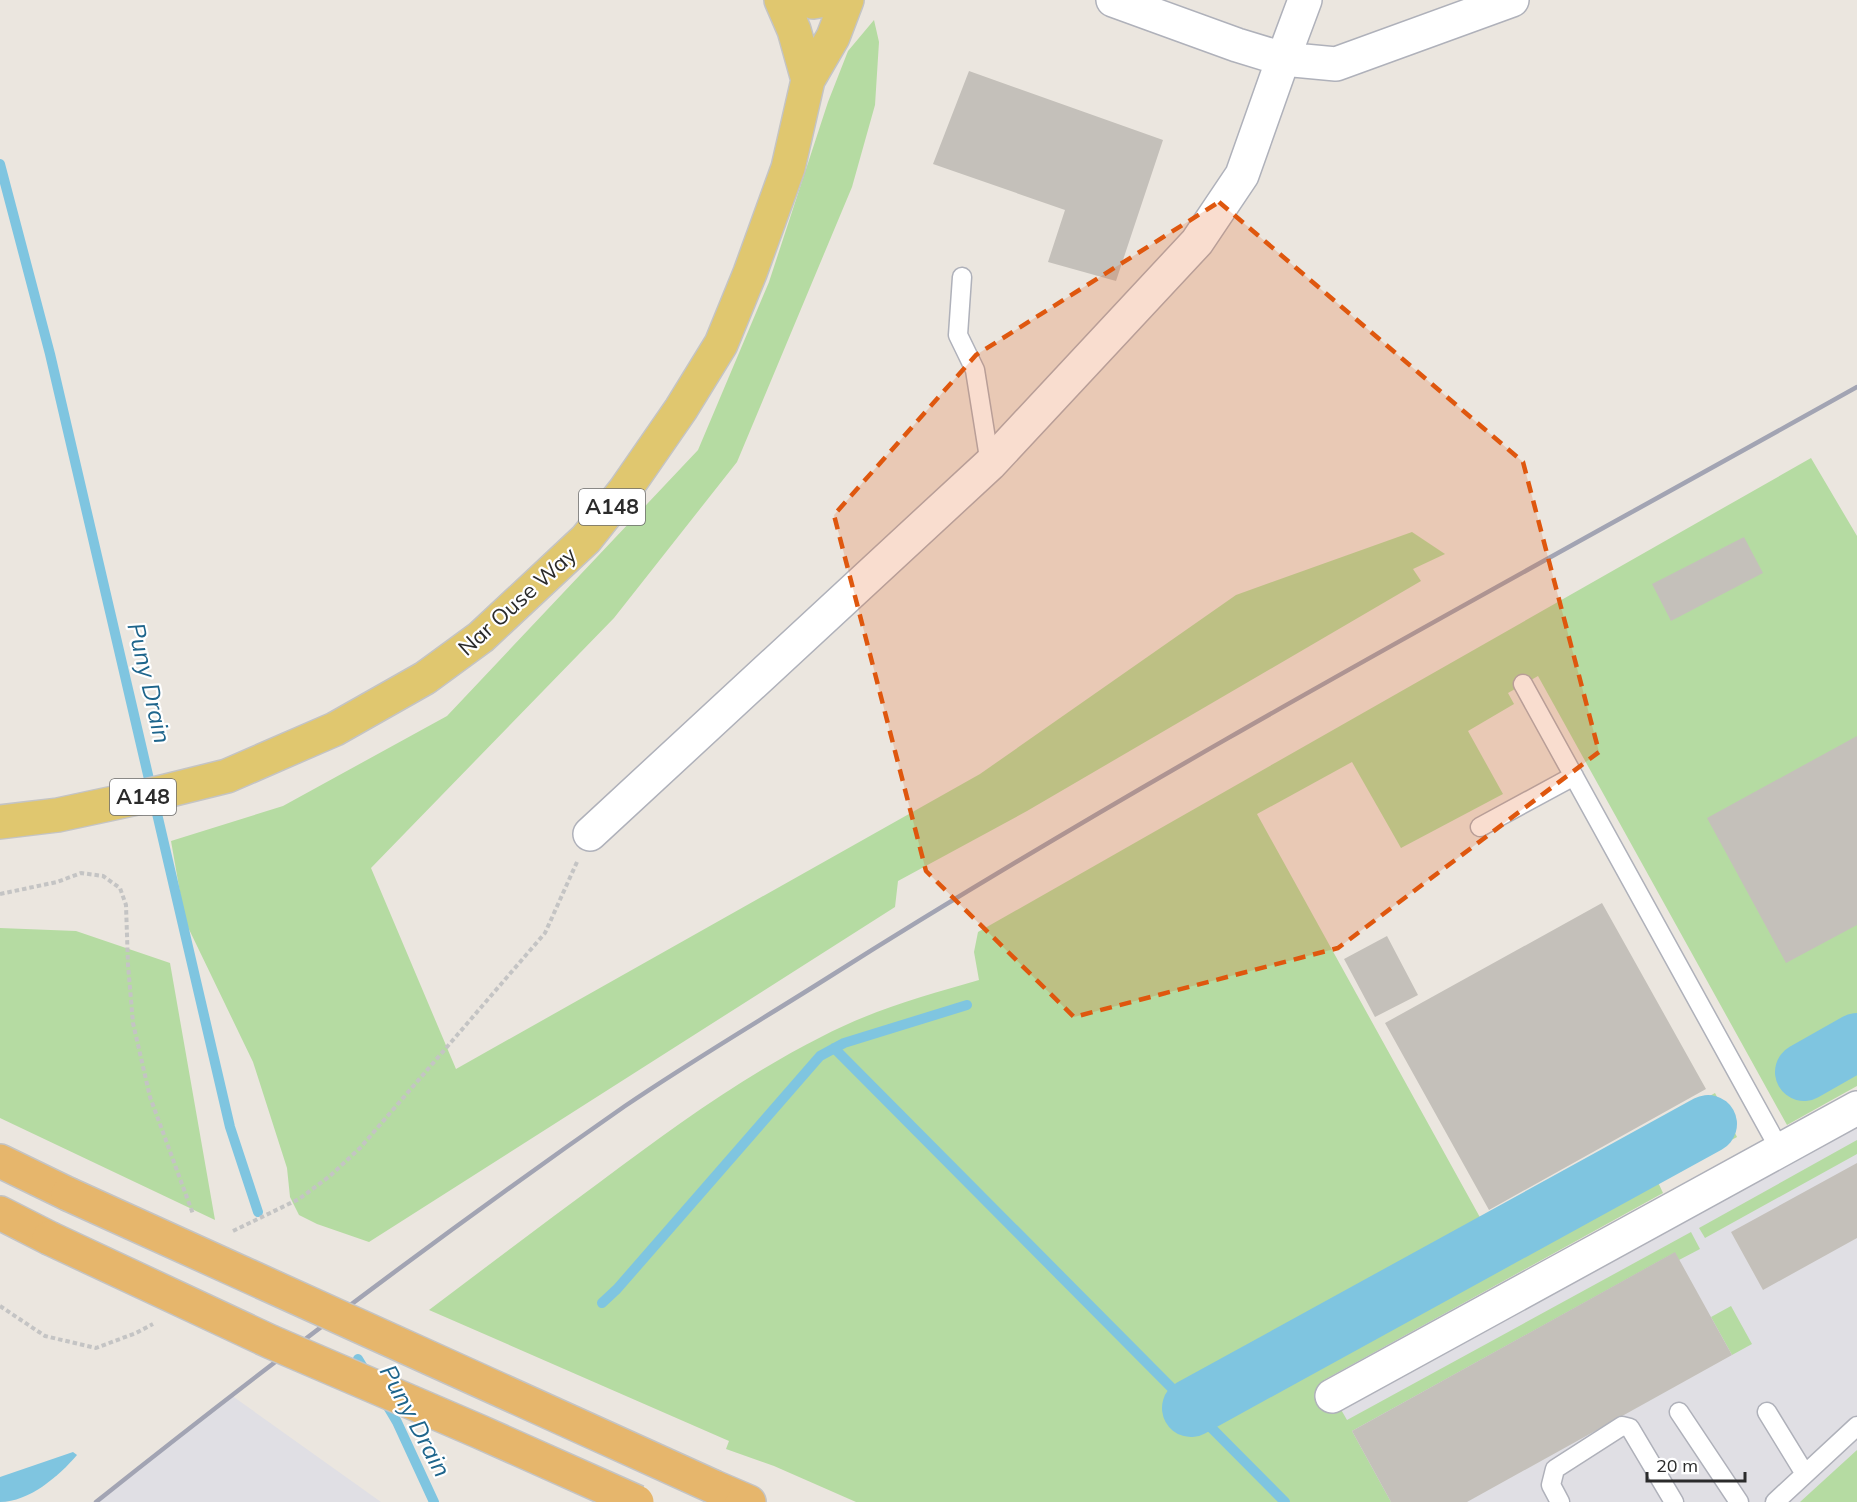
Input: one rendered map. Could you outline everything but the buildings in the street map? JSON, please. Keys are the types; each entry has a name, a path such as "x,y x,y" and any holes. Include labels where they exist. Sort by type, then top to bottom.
{"highway":[{"path":"0,1161 68,1194 749,1502"},
{"path":"0,1213 271,1342 637,1502"}],"main road":[{"name":"Nar Ouse Way","path":"781,0 794,30 808,80"},
{"path":"807,0 813,2 825,0"},
{"name":"Nar Ouse Way","path":"0,822 58,815 226,776 335,729 425,678 481,637 586,539 632,481 681,409 721,344 750,273 788,168 808,80 833,37 848,0"}],"street":[{"path":"1113,0 1237,45 1283,59 1336,64 1512,0"},
{"path":"590,834 990,464 1197,243 1242,175 1305,0"},
{"path":"1332,1396 1857,1108"}],"lane":[{"path":"962,277 958,335 975,370 990,464"},
{"path":"1523,684 1780,1150"},
{"path":"1480,827 1574,776"},
{"path":"1679,1412 1739,1502"},
{"path":"1767,1412 1805,1474"},
{"path":"1560,1502 1551,1485 1555,1468 1622,1426 1630,1428 1674,1502"},
{"path":"1775,1502 1857,1426"}],"path":[{"path":"224,1236 299,1199 330,1176 360,1148 545,933 590,834"},
{"path":"0,894 57,882 81,873 103,876 120,888 126,905 133,1023 150,1097 194,1216"},
{"path":"0,1306 45,1336 96,1348 135,1333 159,1320"}],"highlighted area":[{"path":"1219,202 1523,462 1599,752 1338,948 1074,1017 926,871 834,515 976,355"}],"shaded area":[{"path":"1857,1115 1857,1501 1855,1502 1325,1502 1241,1410"},
{"path":"231,1395 381,1502 96,1502"}],"green space":[{"path":"874,20 879,42 875,105 852,187 737,462 614,618 371,868 456,1069 980,774 1236,595 1412,532 1445,554 1413,569 1421,581 1027,811 898,881 895,907 369,1242 317,1224 299,1215 290,1197 287,1168 253,1062 185,921 171,841 283,806 447,716 698,450 769,282 828,102 848,51"},
{"path":"1811,458 1857,536 1857,1086 1787,1125 1538,676 1508,693 1514,704 1468,731 1503,794 1401,848 1352,762 1257,814 1482,1221 1715,1093 1737,1137 1657,1180 1663,1193 1324,1380 1347,1420 1691,1232 1700,1249 1679,1260 1674,1253 1352,1431 1391,1502 856,1502 774,1466 726,1449 729,1441 429,1310 653,1143 763,1069 859,1019 979,980 974,952 978,932"},
{"path":"0,928 76,931 170,963 215,1220 0,1118"},
{"path":"1857,1140 1857,1154 1705,1238 1699,1228"},
{"path":"1731,1306 1752,1344 1732,1355 1711,1317"},
{"path":"1857,1450 1857,1502 1800,1502"}],"water":[{"path":"73,1452 77,1455 43,1486 22,1498 0,1502 0,1477"}],"waterway":[{"name":"Puny Drain","path":"0,164 50,354 230,1127 258,1212"},
{"path":"602,1303 617,1289 820,1056 844,1043 967,1005"},
{"path":"1804,1072 1857,1042"},
{"path":"834,1048 1285,1502"},
{"path":"1191,1408 1708,1124"},
{"name":"Puny Drain","path":"358,1359 367,1374"},
{"name":"Puny Drain","path":"384,1400 397,1422 434,1502"}],"railway":[{"path":"96,1502 291,1350 423,1251 625,1106 701,1057 955,899 1210,748 1857,387"}]}
